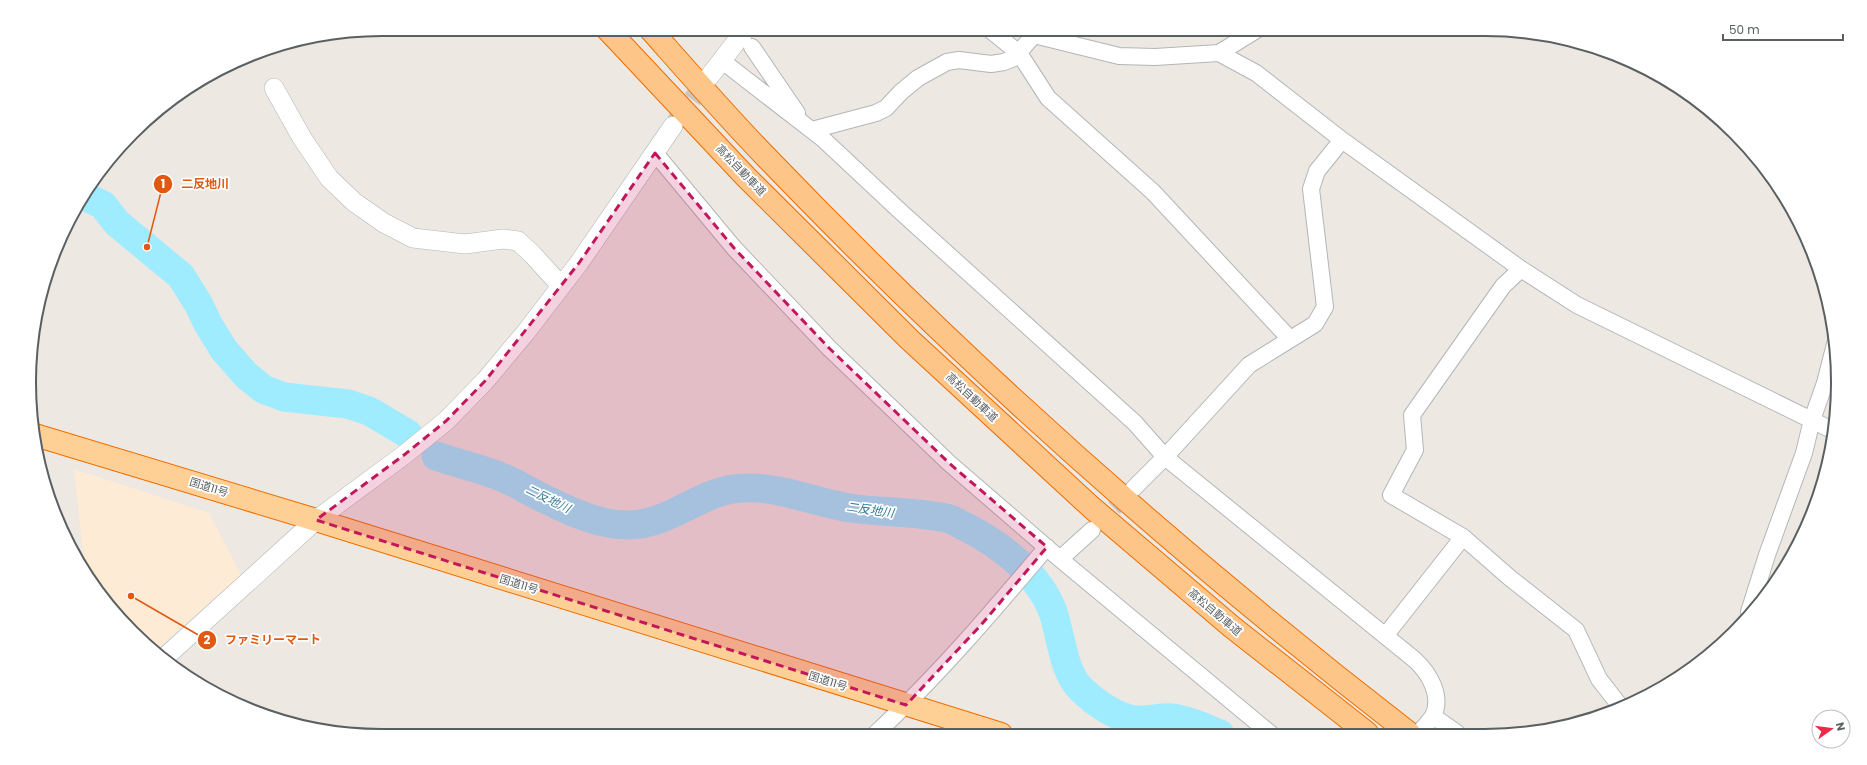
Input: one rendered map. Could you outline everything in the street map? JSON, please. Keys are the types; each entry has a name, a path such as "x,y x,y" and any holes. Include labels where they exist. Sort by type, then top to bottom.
{"highway":[{"name":"高松自動車道","path":"614,36 746,177 916,346 1091,507 1232,627 1362,729"},
{"path":"656,36 768,159 928,319 1109,486 1250,607 1407,729"},
{"name":"国道11号","path":"41,437 316,520 985,729"}],"street":[{"path":"998,36 1019,53 1048,98 1153,192 1290,339"},
{"path":"809,128 876,113 886,108 900,92 918,78 947,62 959,60 991,64 1004,62 1014,58 1019,53 1028,36"},
{"path":"1045,36 1119,56 1155,57 1219,53 1247,36"},
{"path":"709,77 721,60 749,38 809,128"},
{"path":"1219,53 1256,73 1342,140 1520,269 1577,305 1828,428"},
{"path":"721,60 824,139 901,212 1135,423 1165,457 1415,660 1428,676 1436,692 1437,702 1433,716 1417,729"},
{"path":"274,88 302,138 329,178 354,202 384,223 413,238 465,244 503,239 518,241 561,286"},
{"path":"168,654 316,520 404,455 446,421 485,381 526,332 561,286 673,126"},
{"path":"1133,489 1165,457 1249,365 1316,324 1326,307 1311,189 1317,171 1342,140"},
{"path":"655,153 734,248 829,348 949,463 1060,559 1262,729"},
{"path":"1520,269 1503,286 1412,415 1415,450 1391,494 1463,537 1510,578 1576,630 1599,679 1617,703"},
{"path":"1754,599 1804,453 1812,420 1825,384 1830,363"},
{"path":"1060,559 1092,530"},
{"path":"1385,636 1463,537"},
{"path":"880,729 906,705 981,625 1047,547"},
{"path":"1433,716 1452,729"}],"highlighted area":[{"path":"655,153 734,248 829,348 949,463 1047,547 981,625 906,705 316,520 404,455 446,421 485,381 579,263"}],"shaded area":[{"path":"74,469 209,513 241,575 159,647 137,628 122,611 94,575 82,556"}],"waterway":[{"name":"二反地川","path":"89,198 103,205 117,223 181,276 224,350 246,375 263,389 284,397 348,404 369,411 408,434"},
{"name":"二反地川","path":"436,456 498,475 566,509 598,521 619,525 630,525 657,520 720,492 748,488 777,491 850,508 912,513 950,519 979,534 1005,552 1029,573 1047,598 1053,612 1063,653 1070,673 1075,682 1093,700 1125,718 1133,720 1172,718 1185,720 1208,729"}],"tunnel":[{"path":"675,123 709,77"},
{"path":"1097,525 1132,490"}],"place":[{"name":"二反地川","path":"147,247"},
{"name":"ファミリーマート","path":"131,596"}]}
